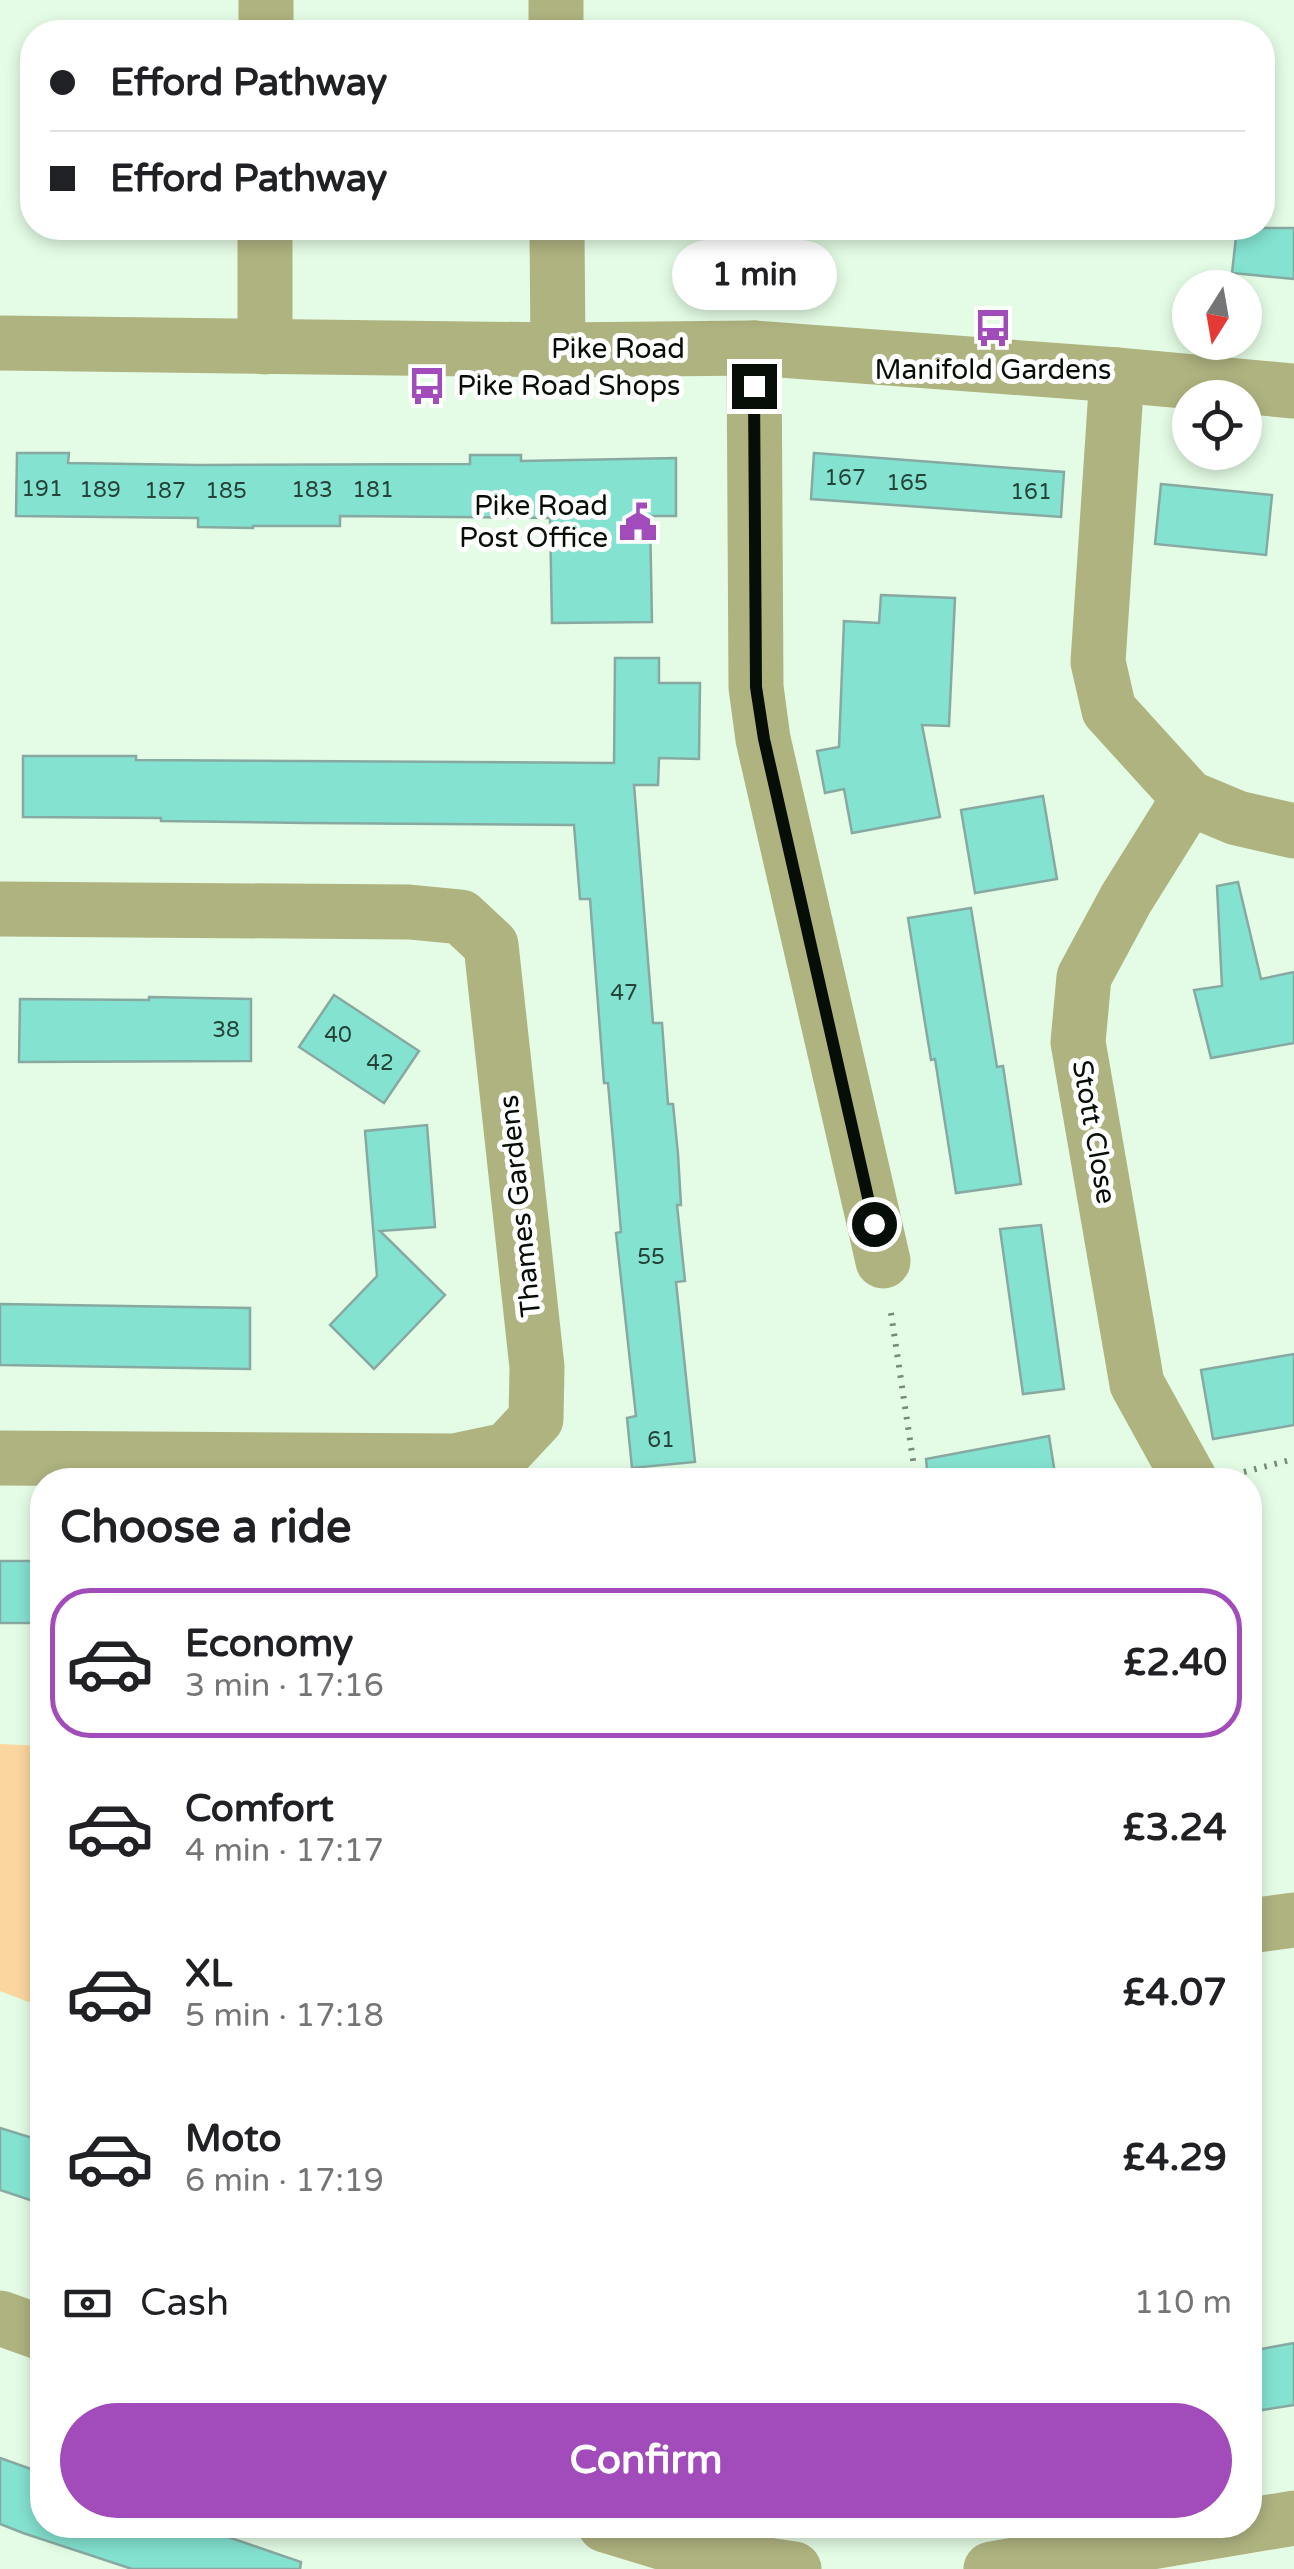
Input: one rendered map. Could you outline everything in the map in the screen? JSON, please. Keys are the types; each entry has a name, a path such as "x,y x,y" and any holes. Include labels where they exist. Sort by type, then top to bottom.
{"street":[{"path":"265,240 265,348"},
{"path":"557,240 558,350"},
{"name":"Pike Road","path":"0,343 558,350 754,348 1294,391"},
{"path":"754,348 756,687 764,739 883,1261"},
{"path":"1117,375 1098,662 1109,710 1189,798 1237,818 1294,832"},
{"name":"Stott Close","path":"1189,798 1126,899 1084,977 1078,1042 1137,1384 1202,1468"},
{"name":"Thames Gardens","path":"0,908 409,912 460,917 491,945 538,1368 536,1419 507,1450 455,1460 0,1458"},
{"path":"1262,1924 1294,1920"},
{"path":"0,2318 30,2329"},
{"path":"1262,2523 1294,2518"},
{"path":"648,2538 708,2556 794,2569"},
{"path":"990,2569 1175,2538"}],"path":[{"path":"883,1261 914,1468"},
{"path":"1254,1468 1294,1459"}],"shaded area":[{"path":"0,1744 30,1745 30,2002 0,1991"}],"building":[{"path":"1275,228 1294,228 1294,279 1262,276 1262,270 1232,270 1236,240 1275,240"},
{"path":"17,453 69,453 68,463 198,465 470,464 470,455 521,455 521,461 676,458 676,516 650,516 652,622 552,623 550,518 340,516 340,526 253,528 198,527 198,518 16,516"},
{"path":"814,453 1064,472 1061,517 811,499"},
{"path":"1161,484 1272,495 1266,555 1155,544"},
{"path":"881,595 955,598 949,726 922,725 940,817 852,833 844,789 825,793 817,751 839,747 844,621 879,623"},
{"path":"615,658 659,658 659,683 700,683 699,759 659,758 658,785 634,785 653,1023 662,1023 668,1104 673,1104 678,1154 681,1205 677,1205 685,1281 676,1282 695,1462 632,1468 627,1418 636,1416 616,1233 621,1232 608,1083 604,1083 590,899 580,899 574,825 23,817 23,756 614,763"},
{"path":"1043,796 1057,879 975,893 961,810"},
{"path":"1238,882 1261,979 1294,972 1294,1043 1211,1058 1194,990 1222,986 1217,886"},
{"path":"971,908 997,1067 1003,1066 1021,1184 956,1193 908,918"},
{"path":"334,995 419,1051 384,1103 299,1047"},
{"path":"20,999 251,999 251,1061 19,1062"},
{"path":"427,1125 435,1227 380,1231 445,1295 374,1369 330,1325 377,1276 365,1131"},
{"path":"1041,1225 1064,1389 1023,1394 1000,1229"},
{"path":"0,1304 250,1308 250,1369 0,1365"},
{"path":"1294,1354 1294,1425 1213,1439 1201,1370"},
{"path":"1049,1436 1054,1468 927,1468 926,1459"},
{"path":"0,1561 30,1561 30,1623 0,1623"},
{"path":"0,2128 30,2137 30,2200 0,2190"},
{"path":"1294,2343 1294,2405 1262,2410 1262,2349"},
{"path":"0,2458 30,2469 30,2535 0,2524"},
{"path":"38,2538 231,2538 301,2562 300,2569 132,2569"}],"place":[{"name":"Manifold Gardens","path":"993,328"},
{"name":"Pike Road Shops","path":"427,386"},
{"name":"Pike Road Post Office","path":"638,522"}],"route":[{"path":"754,386 756,687 764,739 874,1224"}]}
